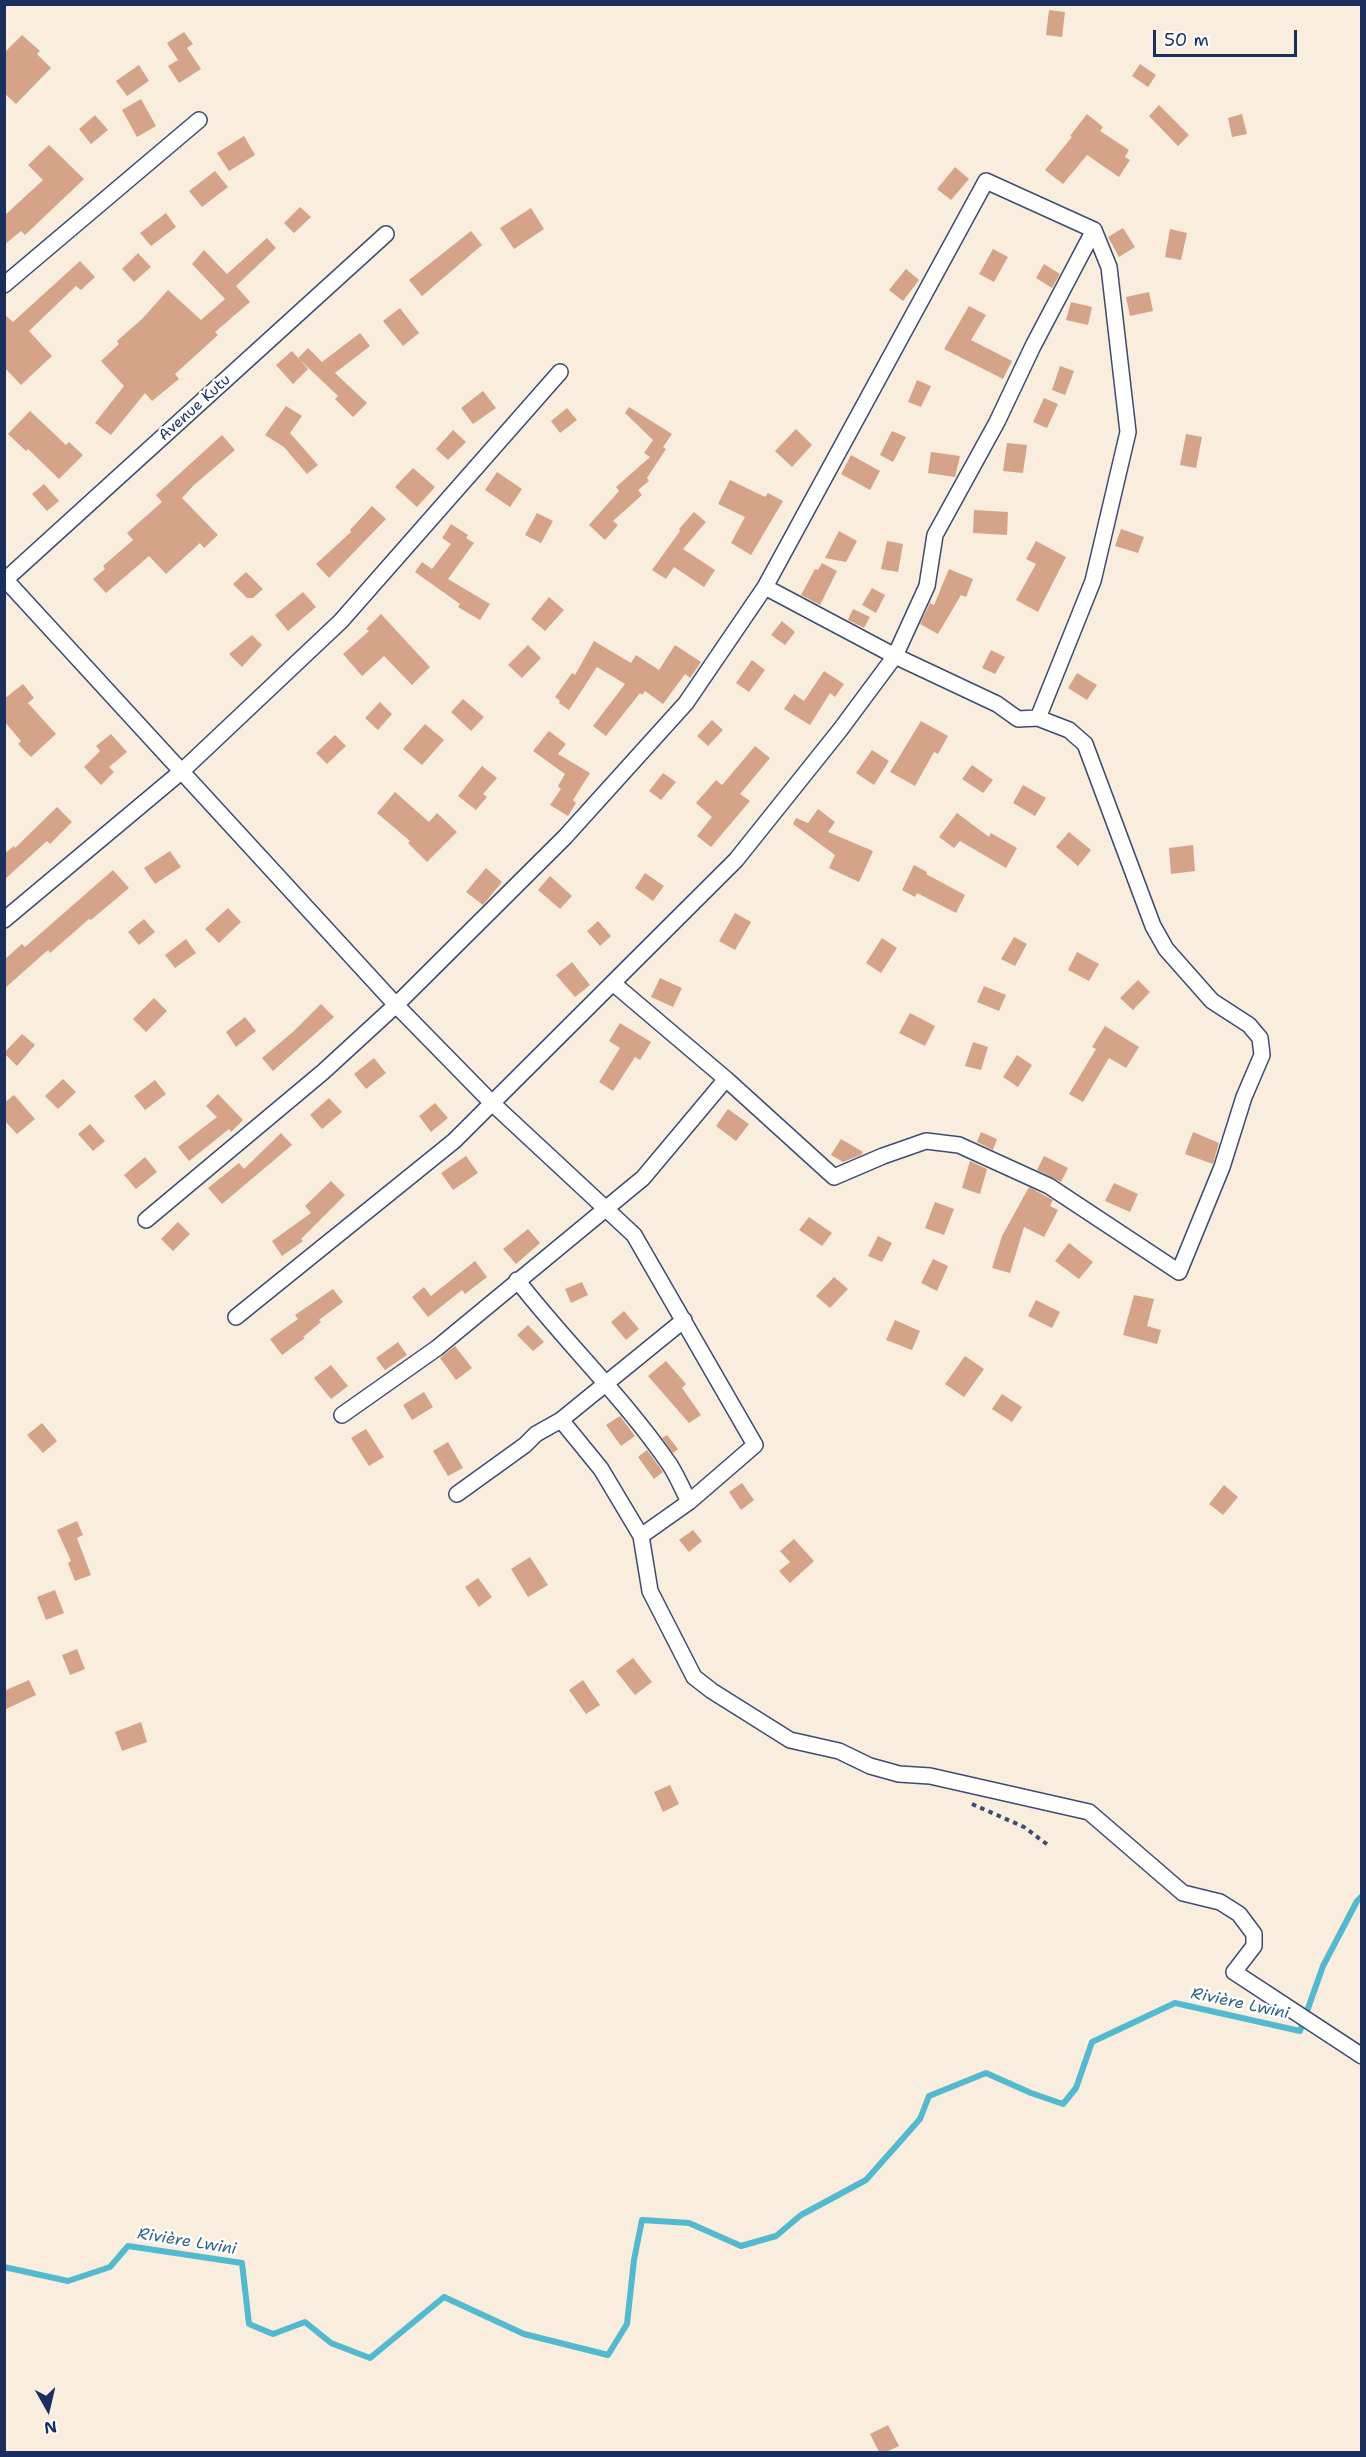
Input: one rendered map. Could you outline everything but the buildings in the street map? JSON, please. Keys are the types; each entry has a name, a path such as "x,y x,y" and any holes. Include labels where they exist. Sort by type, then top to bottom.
{"street":[{"path":"4,285 199,120"},
{"path":"146,1220 323,1072 396,1005 565,837 686,703 765,587 986,181 1094,230 1109,267 1128,432 1094,581 1038,718"},
{"path":"236,1317 454,1141 736,860 840,730 895,656 927,586 935,535 997,422 1033,345 1094,230"},
{"name":"Avenue Kutu","path":"5,580 386,234"},
{"path":"4,920 182,771 341,621 560,372"},
{"path":"5,580 396,1005 492,1103 634,1235 755,1445 689,1502 641,1536"},
{"path":"614,984 726,1079 834,1177 926,1141 959,1145 1049,1186 1179,1272 1222,1167 1244,1097 1262,1055 1260,1038 1249,1025 1212,1001 1166,949 1153,926 1085,744 1069,730 1038,718 1018,719 997,704 895,656 765,587"},
{"path":"342,1415 437,1348 643,1178 726,1079"},
{"path":"517,1280 607,1384 670,1466 689,1502"},
{"path":"457,1494 525,1445 536,1434 561,1420 684,1320"},
{"path":"561,1420 601,1469 641,1536 650,1591 694,1677 712,1692 790,1740 839,1750 870,1766 899,1774 930,1776 1089,1812 1182,1893 1220,1902 1239,1914 1254,1934 1254,1946 1234,1972 1362,2056"}],"path":[{"path":"969,1803 1024,1827 1048,1845"}],"waterway":[{"name":"Rivière Lwini","path":"4,2267 68,2281 110,2267 128,2246 242,2263 249,2324 273,2334 305,2322 331,2343 370,2358 444,2297 524,2334 608,2355 627,2324 634,2260 642,2220 689,2223 741,2246 776,2236 801,2215 866,2180 920,2119 929,2096 986,2073 1063,2104 1076,2088 1092,2042 1175,2003 1300,2031 1323,1966 1357,1901 1362,1896"}]}
